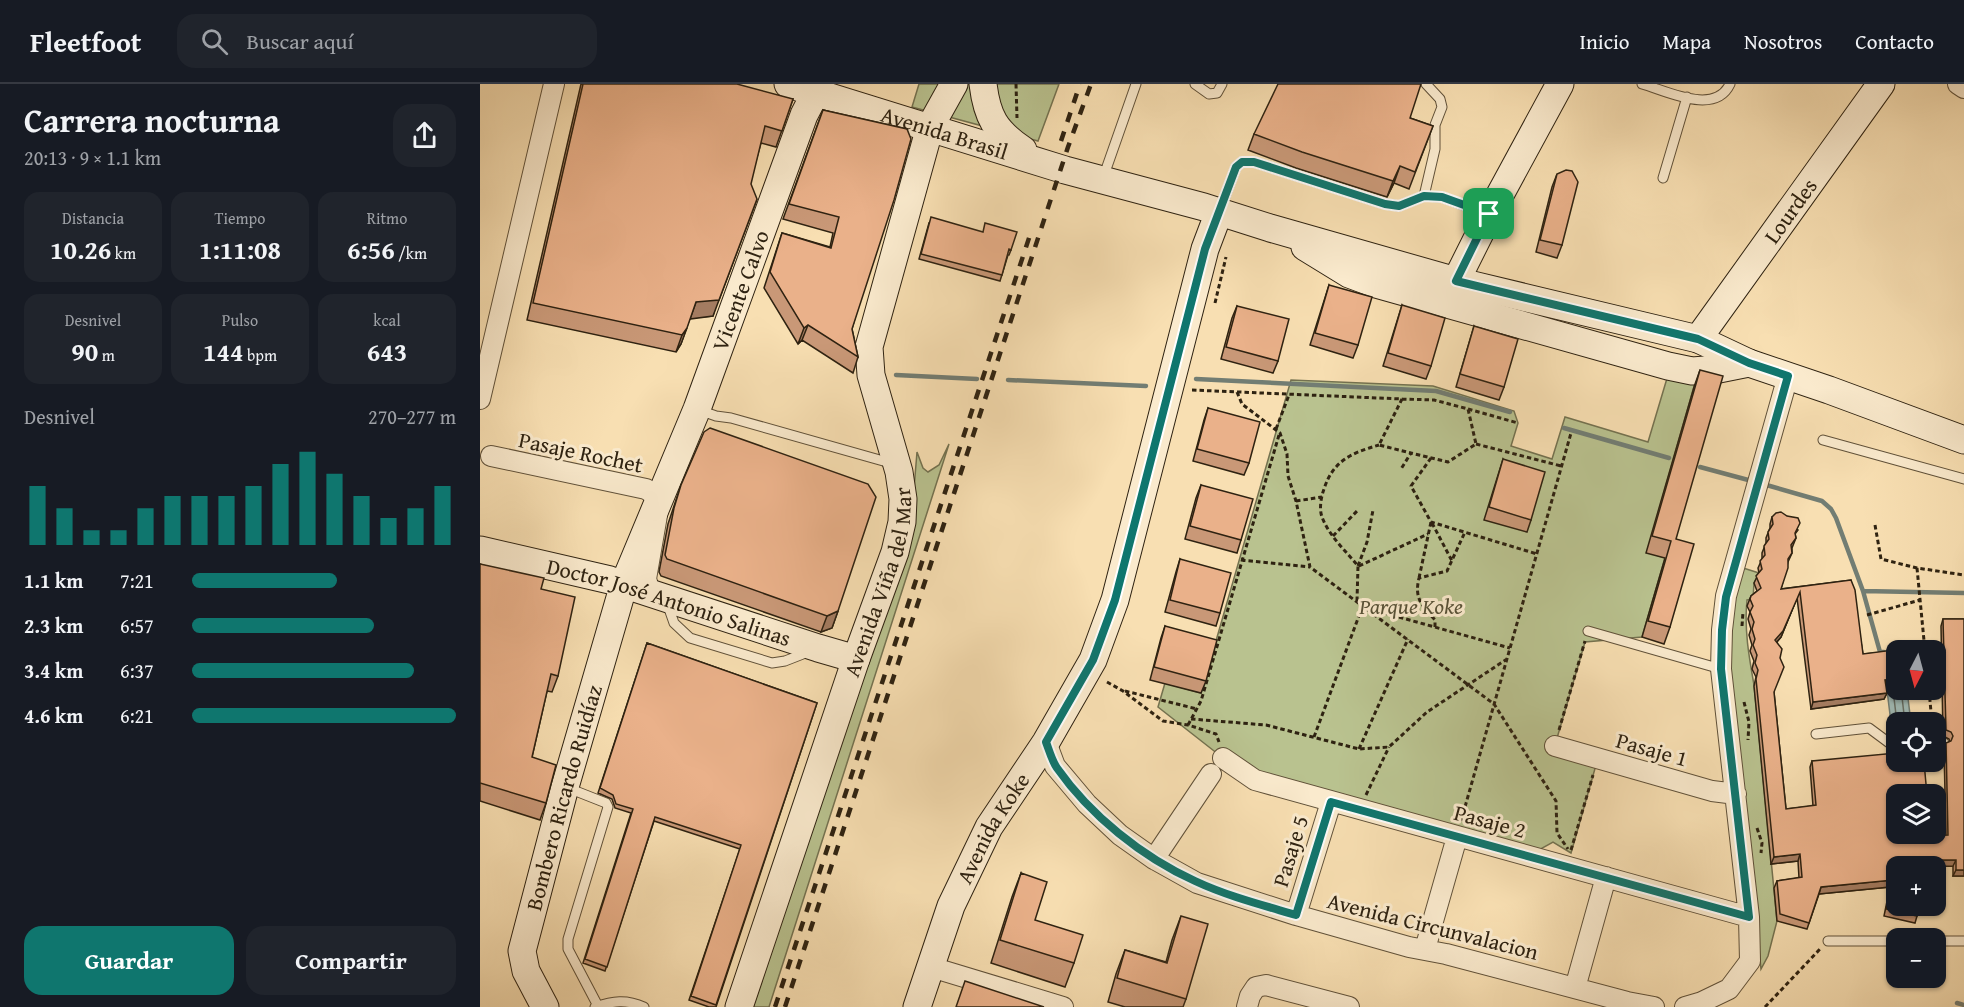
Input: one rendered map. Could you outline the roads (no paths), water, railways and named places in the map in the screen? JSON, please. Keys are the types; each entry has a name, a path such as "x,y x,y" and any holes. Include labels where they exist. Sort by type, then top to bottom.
{"street":[{"path":"480,399 554,84"},
{"name":"Avenida Brasil","path":"788,84 818,88 1065,170"},
{"name":"Avenida Viña del Mar","path":"739,1007 856,659 895,552 902,522 903,499 898,465 871,375 869,347 923,174 930,127 954,84"},
{"path":"983,84 985,104 996,128 1026,152 1065,170 1456,281 1698,339 1749,363 1964,440"},
{"path":"1376,284 1387,281 1399,282 1434,291 1450,288 1456,281 1489,214 1560,84"},
{"name":"Lourdes","path":"1698,339 1881,84"},
{"path":"1958,84 1964,88"},
{"name":"Vicente Calvo","path":"624,584 697,409 804,115 818,88"},
{"name":"Avenida Koke","path":"917,1007 951,906 989,827 1046,742 1093,660 1115,600 1166,400 1183,381 1205,249 1219,212"},
{"path":"1270,228 1322,256 1349,274 1376,284 1692,371 1749,363"},
{"path":"1685,1007 1702,1002 1729,989 1750,961 1749,917 1721,669 1722,630 1726,597 1788,376"},
{"name":"Pasaje Rochet","path":"491,456 646,489 660,498"},
{"name":"Vicente Calvo","path":"657,595 646,579 660,498"},
{"name":"Doctor José Antonio Salinas","path":"480,550 624,584 856,659"},
{"name":"Bombero Ricardo Ruidíaz","path":"545,1007 526,971 522,951 565,787 624,584"},
{"name":"Avenida Circunvalacion","path":"1046,742 1055,766 1087,804 1120,835 1154,859 1197,883 1296,915 1409,947 1425,949 1654,1007"},
{"name":"Pasaje 1","path":"1555,746 1712,791 1736,794"},
{"name":"Pasaje 2","path":"1223,758 1255,780 1749,917"},
{"path":"1154,859 1211,774"},
{"name":"Pasaje 5","path":"1296,915 1331,802"},
{"path":"1425,949 1457,837"},
{"path":"1575,988 1606,877"},
{"path":"931,967 1062,1007"},
{"path":"1247,1007 1256,987 1266,985 1349,1007"}],"lane":[{"path":"1102,181 1136,84"},
{"path":"1195,84 1209,94 1216,93 1222,84"},
{"path":"1424,196 1435,149 1436,125 1442,107 1440,99 1426,84"},
{"path":"1642,84 1699,101 1712,100 1722,95 1730,84"},
{"path":"1663,178 1688,97"},
{"path":"1219,212 1236,167 1242,162 1254,162 1385,204 1399,206 1424,196 1442,197 1489,214"},
{"path":"697,409 898,465"},
{"path":"1823,440 1964,479"},
{"path":"1588,632 1721,669"},
{"path":"1816,734 1869,729 1886,741"},
{"path":"565,787 606,802 608,807 568,939 568,949 597,1006 624,1000 644,1007"},
{"path":"1828,940 1886,941"},
{"path":"1946,941 1964,942"}],"water":[{"path":"1888,700 1908,700 1910,712 1890,712"}],"waterway":[{"path":"896,375 977,379"},
{"path":"1196,379 1436,391 1510,412"},
{"path":"1008,380 1146,386"},
{"path":"1564,428 1669,458"},
{"path":"1700,467 1752,481"},
{"path":"1763,484 1822,501 1831,509 1863,591 1880,652 1884,652"},
{"path":"1863,591 1964,593"},
{"path":"1957,1003 1964,1005"}],"railway":[{"path":"1061,141 1080,84"},
{"path":"785,1007 1068,147 1091,84"},
{"path":"775,1007 1030,235"}],"park label":[{"name":"Parque Koke","path":"1411,606"}]}
